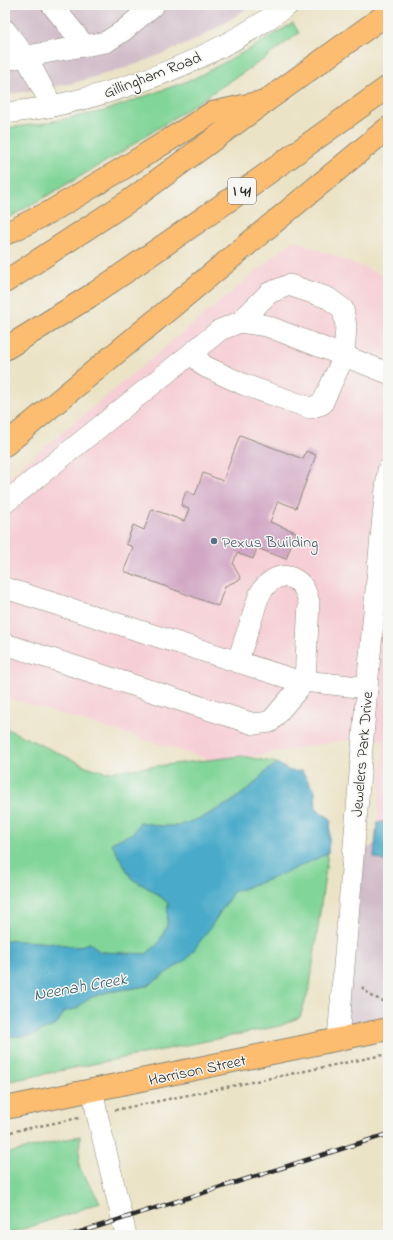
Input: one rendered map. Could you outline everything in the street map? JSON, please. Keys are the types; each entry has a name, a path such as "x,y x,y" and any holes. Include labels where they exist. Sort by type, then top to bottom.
{"main road":[{"path":"5,282 132,199 266,100 388,13"},
{"name":"I 41","path":"5,349 94,293 261,178 388,87"},
{"path":"5,234 50,212 112,176 212,113 266,100"},
{"path":"5,445 388,128"},
{"name":"Harrison Street","path":"5,1108 388,1029"}],"street":[{"path":"52,5 86,46"},
{"path":"5,60 106,42 123,31 154,5"},
{"name":"Gillingham Road","path":"5,113 52,106 129,86 214,50 266,12 288,5"},
{"path":"5,30 26,56 52,106"},
{"path":"5,503 220,330 240,322 269,293 288,285 328,298 342,309 346,326 344,356 322,404 310,408 245,385 204,366 192,353"},
{"path":"240,322 267,326 388,373"},
{"name":"Jewelers Park Drive","path":"338,1039 367,688 388,472"},
{"path":"5,644 254,724 270,722 305,681 309,602 304,586 299,581 283,576 269,582 262,590 256,604 238,662"},
{"path":"5,588 295,680 367,688"},
{"path":"93,1091 97,1114 126,1235"}],"path":[{"path":"5,1133 388,1054"}],"shaded area":[{"path":"5,5 252,5 225,23 189,43 129,67 73,83 5,95"},
{"path":"294,240 388,277 388,821 377,823 384,740 346,740 218,762 5,697 5,480"},
{"path":"388,840 388,1029 338,1039 352,859 377,842"}],"green space":[{"path":"293,23 299,33 264,59 117,155 5,220 5,128 40,124 104,111 193,79 255,46"},
{"path":"5,728 86,766 105,772 242,756 277,763 263,774 251,787 231,802 201,818 177,826 159,826 140,822 133,833 111,843 132,879 153,891 168,903 167,926 158,944 146,954 100,952 90,943 76,947 53,943 10,941 5,940"},
{"path":"328,853 310,986 300,1017 280,1026 5,1082 5,1036 30,1036 56,1025 65,1011 76,1009 89,998 108,992 147,986 161,977 210,928 233,892 257,884"},
{"path":"80,1136 79,1167 100,1202 75,1212 5,1235 5,1154"}],"water":[{"name":"Neenah Creek","path":"277,763 290,771 302,771 315,791 316,809 331,819 328,853 257,884 233,892 210,928 187,959 147,986 108,992 89,998 76,1009 65,1011 56,1025 30,1036 5,1036 5,940 53,943 76,947 90,943 100,952 146,954 158,944 167,926 168,903 153,891 132,879 111,843 133,833 140,822 159,826 177,826 201,818 231,802 251,787 263,774"},
{"path":"388,821 388,863 374,857 377,823"}],"building":[{"path":"240,435 303,459 306,451 316,455 296,508 278,501 270,522 296,532 286,559 257,548 253,559 237,553 233,564 241,579 225,586 218,606 124,571 133,547 126,544 133,525 144,530 152,509 184,521 189,509 181,505 186,491 195,495 203,473 223,481"}],"railway":[{"path":"71,1235 388,1134"}],"place":[{"name":"Pexus Building","path":"214,541"}]}
